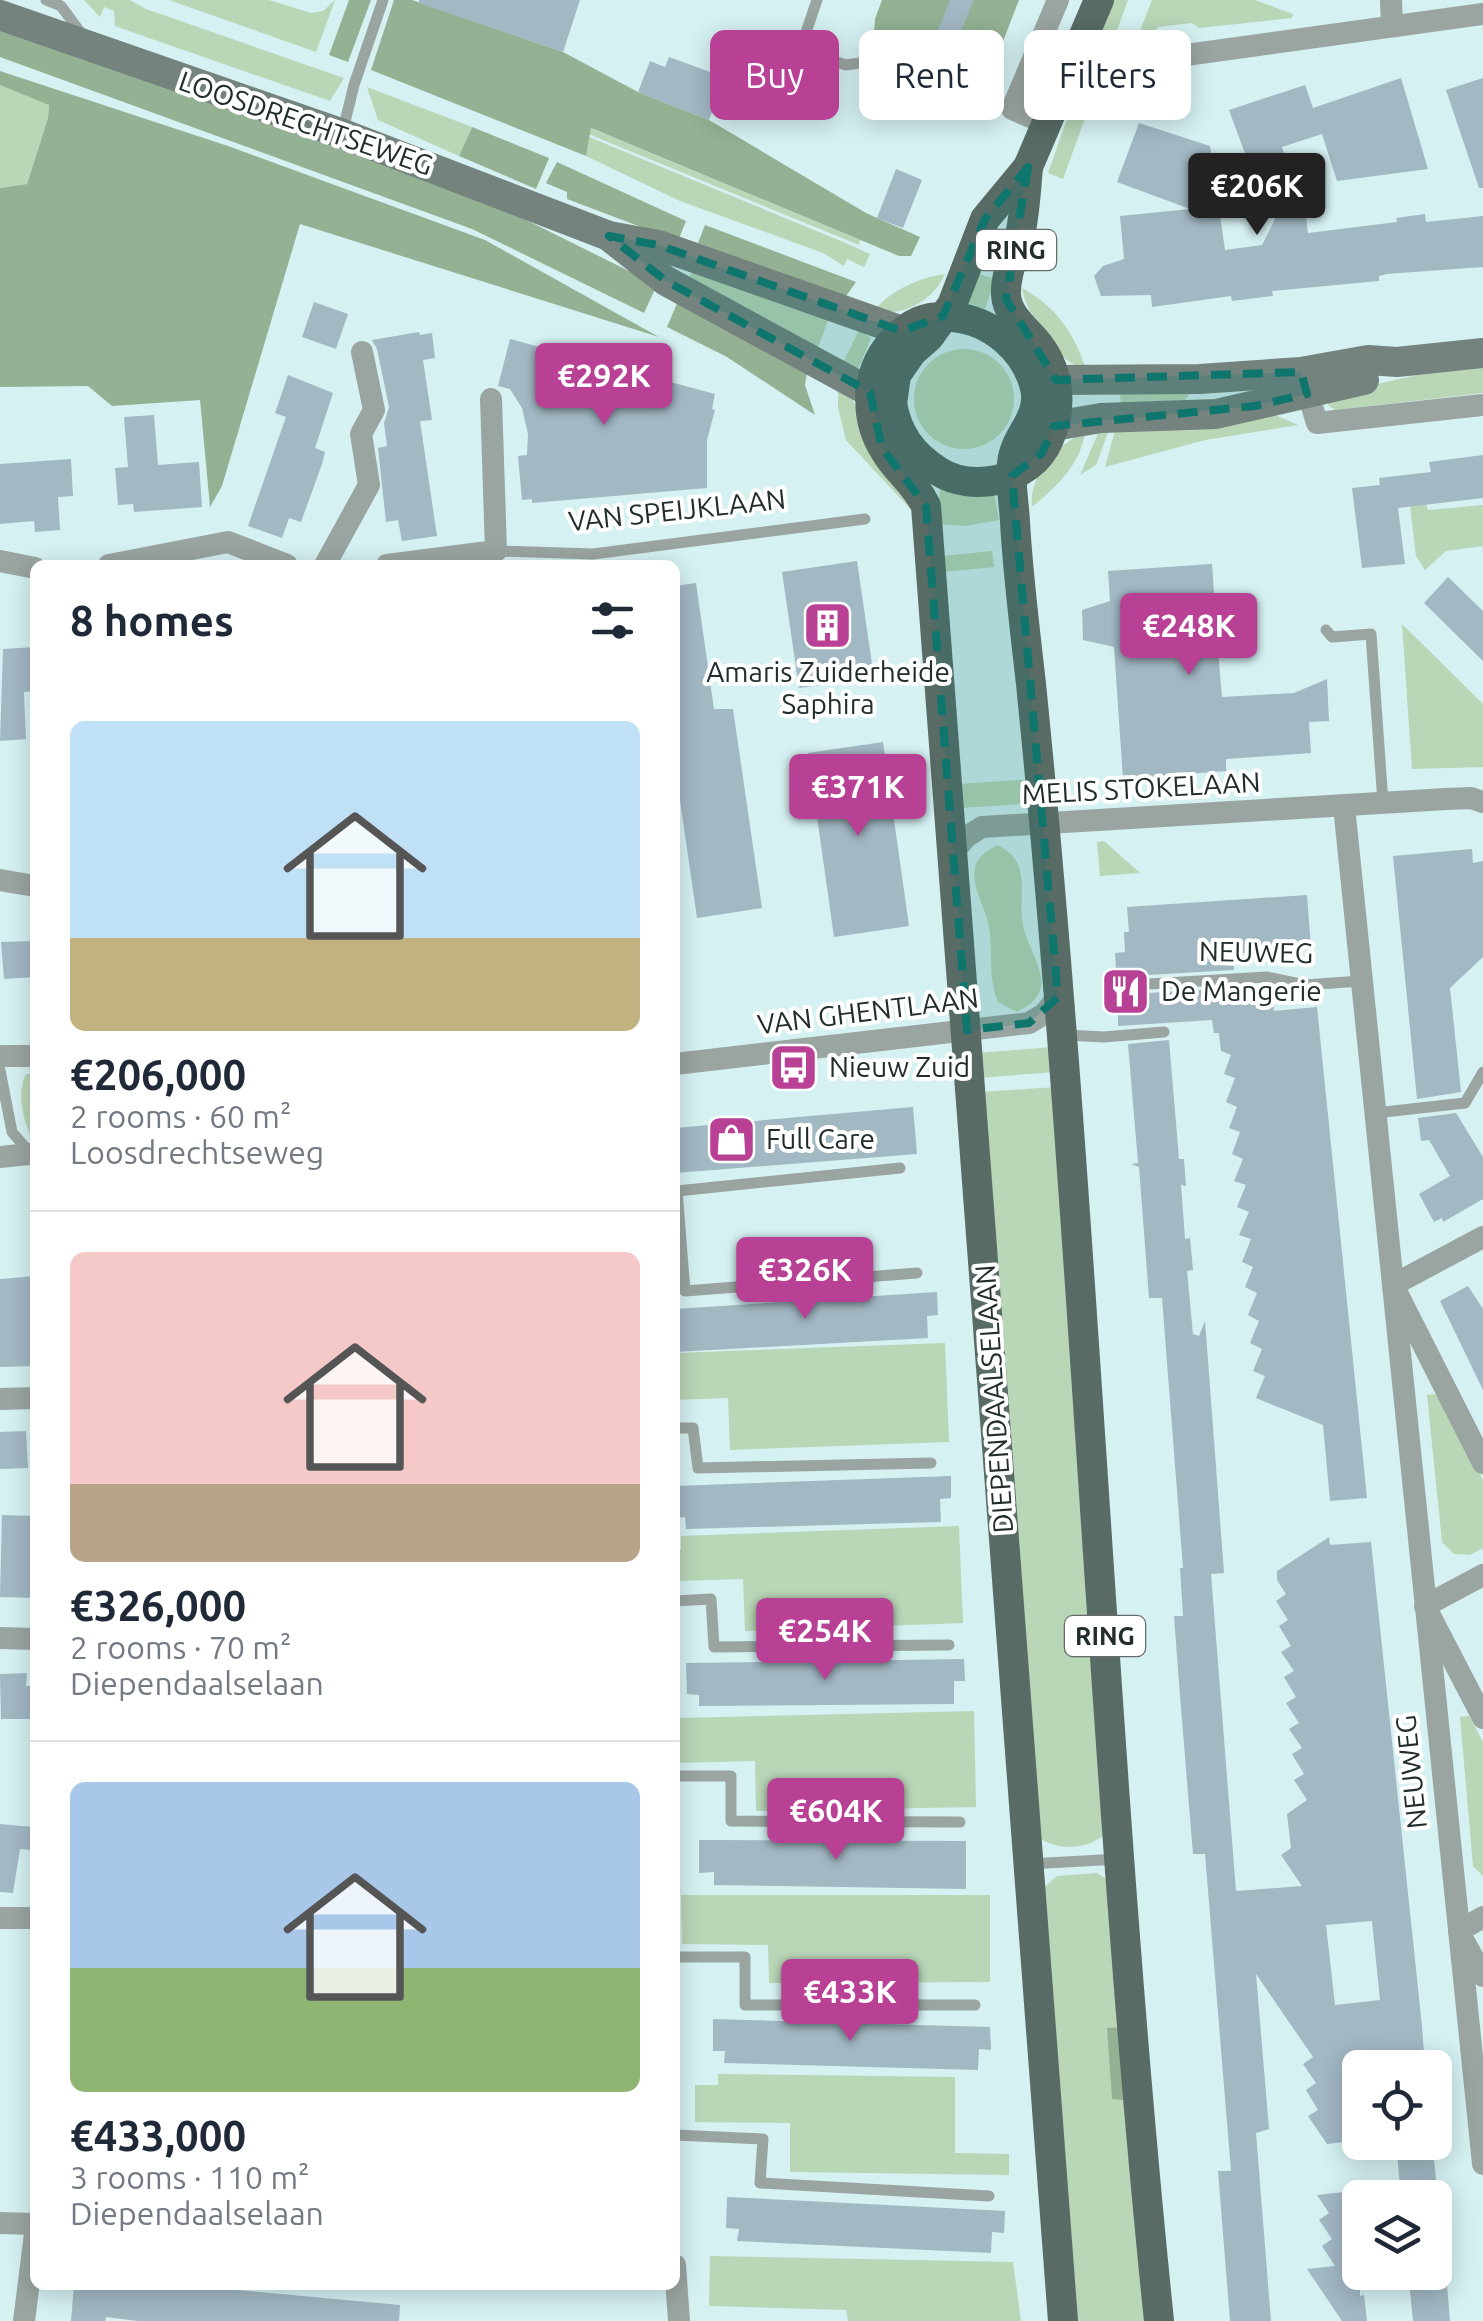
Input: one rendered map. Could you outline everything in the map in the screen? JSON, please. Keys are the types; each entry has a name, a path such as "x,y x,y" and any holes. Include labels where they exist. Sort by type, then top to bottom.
{"main road":[{"name":"RING","path":"881,398 902,364 930,337 956,296 985,218 1028,166 1100,0"},
{"name":"LOOSDRECHTSEWEG","path":"0,15 492,188 609,236 658,245 902,331"},
{"name":"RING","path":"1028,166 1021,230 1006,287 1011,312 1038,344 1044,380 1030,426 1013,456 1012,476 1062,1035 1121,1859 1159,2321"},
{"name":"LOOSDRECHTSEWEG","path":"609,236 666,281 881,398"},
{"path":"943,316 984,325 1008,342 1059,396 1054,426 1042,453 1012,476 968,482 938,471 905,442 881,398 883,354 902,331 918,321 943,316"},
{"path":"1054,426 1102,418 1216,414 1368,360 1397,362 1483,353"},
{"path":"1044,380 1304,383"},
{"name":"DIEPENDAALSELAAN","path":"881,398 873,426 882,448 913,481 926,506 1063,2321"}],"street":[{"path":"1047,124 1012,109 1058,0"},
{"path":"1391,0 1392,26"},
{"path":"1191,53 1483,14"},
{"path":"328,560 369,485 361,434 374,410 362,352"},
{"path":"1304,383 1317,423 1483,405"},
{"path":"491,399 496,551"},
{"path":"135,560 228,542 275,560"},
{"name":"VAN SPEIJKLAAN","path":"426,560 496,551"},
{"path":"0,561 30,567"},
{"name":"MELIS STOKELAAN","path":"953,853 982,827 1471,798 1483,802"},
{"name":"NEUWEG","path":"1344,806 1483,2164"},
{"path":"0,880 30,885"},
{"name":"VAN GHENTLAAN","path":"680,1063 1029,1023 1044,1014 1058,997"},
{"path":"0,1056 30,1056"},
{"path":"0,1157 30,1154"},
{"path":"1393,1285 1483,1237"},
{"name":"NEUWEG","path":"1393,1285 1483,1463"},
{"path":"0,1399 30,1398"},
{"path":"1424,1606 1483,1575"},
{"name":"NEUWEG","path":"1424,1606 1483,1718"},
{"path":"0,1638 30,1638"},
{"path":"1459,1931 1483,1917"},
{"path":"0,1918 30,1918"},
{"name":"NEUWEG","path":"1459,1931 1483,1976"},
{"path":"0,2223 30,2224"},
{"path":"24,2321 30,2274"},
{"path":"675,2290 679,2321"}],"lane":[{"path":"46,0 58,3 92,48"},
{"path":"342,134 354,84 383,0"},
{"path":"816,0 800,50 846,65 886,59 1012,109"},
{"name":"VAN SPEIJKLAAN","path":"496,551 593,554 865,519"},
{"path":"1326,630 1332,637 1371,634 1383,803"},
{"name":"NEUWEG","path":"1149,984 1267,976 1305,985 1361,980"},
{"path":"1062,1035 1104,1037 1164,1032"},
{"path":"0,1070 12,1132 30,1152"},
{"path":"1376,1113 1465,1103 1483,1072"},
{"path":"680,1191 900,1168"},
{"path":"680,1252 686,1291 917,1273"},
{"path":"680,1428 694,1428 698,1468 931,1464"},
{"path":"680,1600 712,1599 714,1648 950,1645"},
{"path":"680,1776 730,1776 731,1821 960,1822"},
{"path":"1029,1864 1121,1859"},
{"path":"680,1957 745,1957 745,2006 975,2006"},
{"path":"680,2135 763,2140 760,2183 990,2196"}],"highlighted area":[{"path":"1028,167 1006,299 1056,380 1301,372 1307,394 1255,406 1054,426 1042,453 1012,476 1058,997 1029,1023 967,1030 926,506 882,448 870,392 666,281 609,236 658,245 902,331 943,316 985,219"}],"green space":[{"path":"84,0 130,0 344,78 330,101 115,26 114,11 104,7 100,17"},
{"path":"169,0 269,0 311,13 323,11 335,0 316,52"},
{"path":"349,0 371,0 348,62 329,55"},
{"path":"394,0 412,0 563,52 638,92 709,120 866,213 920,237 911,256 899,256 591,128 586,156 371,70"},
{"path":"882,0 1019,0 1004,39 1004,30 874,30"},
{"path":"1113,0 1128,0 1117,30 1100,30"},
{"path":"1152,0 1255,0 1293,14 1292,18 1199,28 1192,23 1140,30"},
{"path":"0,29 492,203 657,285 644,313 472,229 0,57"},
{"path":"0,71 228,146 485,240 659,337 300,224 222,486 210,507 200,400 112,406 88,386 0,387 0,188 27,184 49,105 0,85"},
{"path":"0,85 49,104 27,184 0,188"},
{"path":"367,87 472,127 459,156 378,120"},
{"path":"1067,120 1084,120 1063,179 1048,173"},
{"path":"472,127 549,158 536,189 459,156"},
{"path":"590,128 860,240 859,245 598,138 589,134"},
{"path":"589,137 870,254 864,267 847,259 844,266 823,253 680,201 586,156"},
{"path":"557,162 686,221 678,241 567,199 567,192 546,183"},
{"path":"705,225 856,282 842,302 698,243"},
{"path":"695,265 829,318 817,350 686,284"},
{"path":"945,274 933,292 916,305 896,312 874,311 906,286"},
{"path":"979,274 995,279 985,309 968,303"},
{"path":"1022,288 1045,303 1062,322 1086,370 1065,358 1045,336"},
{"path":"678,301 808,367 805,385 815,415 727,357 667,327"},
{"path":"859,330 871,338 858,370 843,363"},
{"path":"964,349 983,353 999,364 1010,380 1014,399 1010,418 999,434 983,445 964,449 945,445 929,434 918,418 914,399 918,380 929,364 945,353"},
{"path":"1483,364 1483,393 1335,410 1325,396 1443,369"},
{"path":"838,389 851,397 892,479 915,514 846,440"},
{"path":"1120,392 1191,393 1182,403 1121,408"},
{"path":"1268,412 1298,425 1205,440 1105,467 1116,427"},
{"path":"1100,429 1109,430 1096,465 1080,475"},
{"path":"1085,433 1072,465 1032,507 1035,484 1046,462"},
{"path":"940,487 994,493 999,520 966,526 937,524"},
{"path":"1426,504 1428,510 1483,505 1483,546 1446,551 1425,570 1416,556 1410,506"},
{"path":"992,551 994,567 943,572 942,556"},
{"path":"1402,624 1483,704 1483,767 1412,769"},
{"path":"1033,779 1035,803 961,808 959,784"},
{"path":"1104,841 1140,873 1100,876 1097,842"},
{"path":"997,845 1009,853 1020,871 1024,930 1041,976 1038,995 1017,1012 998,1002 988,922 975,881 978,859"},
{"path":"1053,1047 1055,1072 979,1078 977,1053"},
{"path":"26,1074 30,1074 30,1134 22,1104"},
{"path":"1057,1087 1108,1830 1093,1842 1074,1847 1055,1845 1038,1837 980,1092"},
{"path":"945,1343 949,1442 730,1450 728,1398 680,1400 680,1353"},
{"path":"1439,1394 1483,1480 1483,1548 1470,1555 1454,1554 1442,1542 1427,1395"},
{"path":"959,1526 963,1623 745,1631 743,1579 680,1581 681,1536"},
{"path":"974,1711 976,1807 756,1811 755,1761 680,1763 680,1718"},
{"path":"1469,1716 1483,1742 1483,1876 1473,1866 1460,1717"},
{"path":"1097,1873 1112,1883 1151,2321 1072,2321 1042,1889 1057,1876"},
{"path":"681,1895 990,1895 990,1982 769,1983 768,1945 682,1944"},
{"path":"1125,2027 1131,2101 1112,2099 1107,2028"},
{"path":"718,2074 955,2077 955,2153 1009,2154 1009,2175 790,2172 790,2123 695,2122 695,2085 718,2085"},
{"path":"710,2256 1013,2262 1021,2321 848,2321 846,2310 709,2306"}],"building":[{"path":"419,0 580,0 563,52"},
{"path":"950,0 974,0 962,30 938,30"},
{"path":"669,57 710,72 709,120 638,92 650,61 665,67"},
{"path":"1401,78 1428,169 1337,181 1322,134 1282,147 1296,192 1261,197 1229,110 1305,85 1313,108"},
{"path":"1483,78 1483,188 1479,188 1446,90"},
{"path":"1139,123 1210,146 1225,250 1262,245 1287,195 1303,193 1308,233 1397,222 1396,218 1425,214 1426,222 1483,216 1483,267 1387,274 1379,276 1379,281 1272,291 1273,296 1232,301 1231,296 1152,307 1151,295 1101,296 1094,276 1103,266 1124,259 1120,216 1190,209 1117,182"},
{"path":"896,169 922,180 903,228 877,218"},
{"path":"314,302 348,314 336,349 302,337"},
{"path":"432,333 435,358 423,360 432,420 420,421 437,536 402,541 398,520 386,522 378,448 387,446 384,423 389,407 372,340"},
{"path":"510,339 715,394 707,440 707,488 532,503 532,499 522,500 518,456 527,455 528,434 522,408 510,389 498,386"},
{"path":"288,375 333,393 315,448 325,452 322,464 301,522 289,518 282,538 248,526 286,417 275,413"},
{"path":"154,415 158,465 199,462 202,507 134,512 133,504 118,505 115,468 128,467 124,417"},
{"path":"1483,455 1483,498 1398,508 1405,564 1362,568 1352,488 1380,485 1379,478 1431,472 1429,462"},
{"path":"71,459 73,496 58,497 60,530 35,532 34,521 0,524 0,464"},
{"name":"Amaris Zuiderheide Saphira","path":"857,561 874,678 799,688 782,572"},
{"path":"1212,564 1214,593 1245,600 1247,629 1217,640 1222,697 1294,693 1327,679 1329,721 1309,722 1311,753 1226,759 1226,771 1123,779 1114,647 1083,640 1082,610 1110,601 1108,571"},
{"path":"1448,577 1483,611 1483,661 1424,603"},
{"path":"696,583 714,709 733,709 762,908 697,918 680,801 680,585"},
{"path":"30,647 30,691 24,692 26,739 0,741 3,649"},
{"path":"883,742 909,926 834,937 808,753"},
{"path":"1472,849 1473,863 1483,861 1483,957 1450,988 1461,1092 1417,1099 1393,856"},
{"path":"1307,895 1311,948 1233,954 1234,970 1148,975 1140,984 1149,993 1235,988 1236,999 1272,996 1274,1011 1317,1007 1367,1498 1330,1501 1323,1425 1256,1398 1265,1376 1253,1371 1262,1349 1250,1343 1259,1321 1248,1315 1257,1293 1245,1287 1253,1267 1242,1262 1251,1239 1239,1235 1249,1212 1237,1207 1246,1185 1234,1181 1243,1159 1232,1154 1240,1132 1229,1128 1237,1107 1226,1102 1235,1078 1224,1074 1231,1055 1221,1051 1219,1033 1214,1033 1212,1020 1118,1026 1118,1014 1109,1003 1117,989 1115,953 1125,952 1124,932 1129,932 1127,907"},
{"path":"30,941 30,977 4,979 1,942"},
{"path":"1169,1040 1179,1159 1184,1159 1186,1186 1181,1185 1185,1239 1190,1238 1193,1270 1187,1271 1193,1334 1199,1336 1205,1321 1224,1573 1211,1574 1236,1891 1302,1886 1281,1855 1291,1848 1287,1814 1307,1800 1294,1780 1304,1774 1292,1754 1302,1748 1289,1729 1299,1723 1286,1703 1296,1697 1284,1677 1294,1671 1281,1652 1291,1646 1279,1626 1288,1620 1276,1601 1286,1594 1277,1580 1277,1571 1329,1537 1330,1545 1371,1542 1424,2050 1342,2050 1342,2142 1327,2144 1308,2116 1318,2110 1306,2090 1316,2083 1303,2064 1313,2057 1256,1974 1269,2129 1256,2133 1271,2321 1230,2321 1218,2171 1231,2171 1205,1854 1193,1854 1180,1696 1174,1616 1183,1616 1183,1568 1162,1298 1149,1298 1139,1167 1131,1164 1138,1163 1128,1044","holes":["1372,1921 1380,2000 1335,2005 1326,1925"]},
{"path":"913,1107 917,1154 680,1173 680,1128"},
{"path":"1456,1113 1483,1157 1483,1199 1443,1222 1442,1218 1434,1222 1419,1194 1450,1176 1429,1140 1421,1141 1418,1118"},
{"path":"30,1276 30,1366 0,1367 0,1279"},
{"path":"1468,1286 1483,1309 1483,1390 1440,1301"},
{"path":"937,1292 938,1315 927,1316 928,1338 680,1352 680,1309"},
{"path":"26,1431 28,1468 0,1469 0,1432"},
{"path":"951,1476 951,1498 940,1499 941,1522 686,1529 685,1517 680,1518 680,1486"},
{"path":"2,1515 30,1516 30,1598 0,1597"},
{"path":"964,1659 965,1681 954,1681 954,1704 699,1706 699,1695 687,1694 686,1663"},
{"path":"27,1673 30,1719 1,1719 0,1674"},
{"path":"0,1824 30,1827 30,1850 20,1849 13,1893 0,1892"},
{"path":"699,1840 966,1841 966,1889 714,1885 714,1872 699,1873"},
{"path":"713,2019 990,2027 991,2050 979,2049 978,2070 724,2063 725,2051 713,2051"},
{"path":"1398,2160 1434,2160 1436,2180 1399,2180"},
{"path":"1342,2192 1342,2290 1360,2290 1367,2321 1342,2321 1307,2269 1335,2266 1322,2246 1332,2239 1319,2220 1329,2213 1317,2195"},
{"path":"727,2197 1005,2211 1004,2233 992,2232 991,2253 737,2241 739,2229 726,2228"},
{"path":"74,2290 237,2290 400,2305 399,2321 138,2321 106,2317 105,2321 71,2321"},
{"path":"1410,2290 1447,2290 1450,2321 1413,2321"}],"place":[{"name":"Amaris Zuiderheide Saphira","path":"828,625"},
{"name":"De Mangerie","path":"1126,991"},
{"name":"Nieuw Zuid","path":"794,1067"},
{"name":"Full Care","path":"731,1139"}]}
